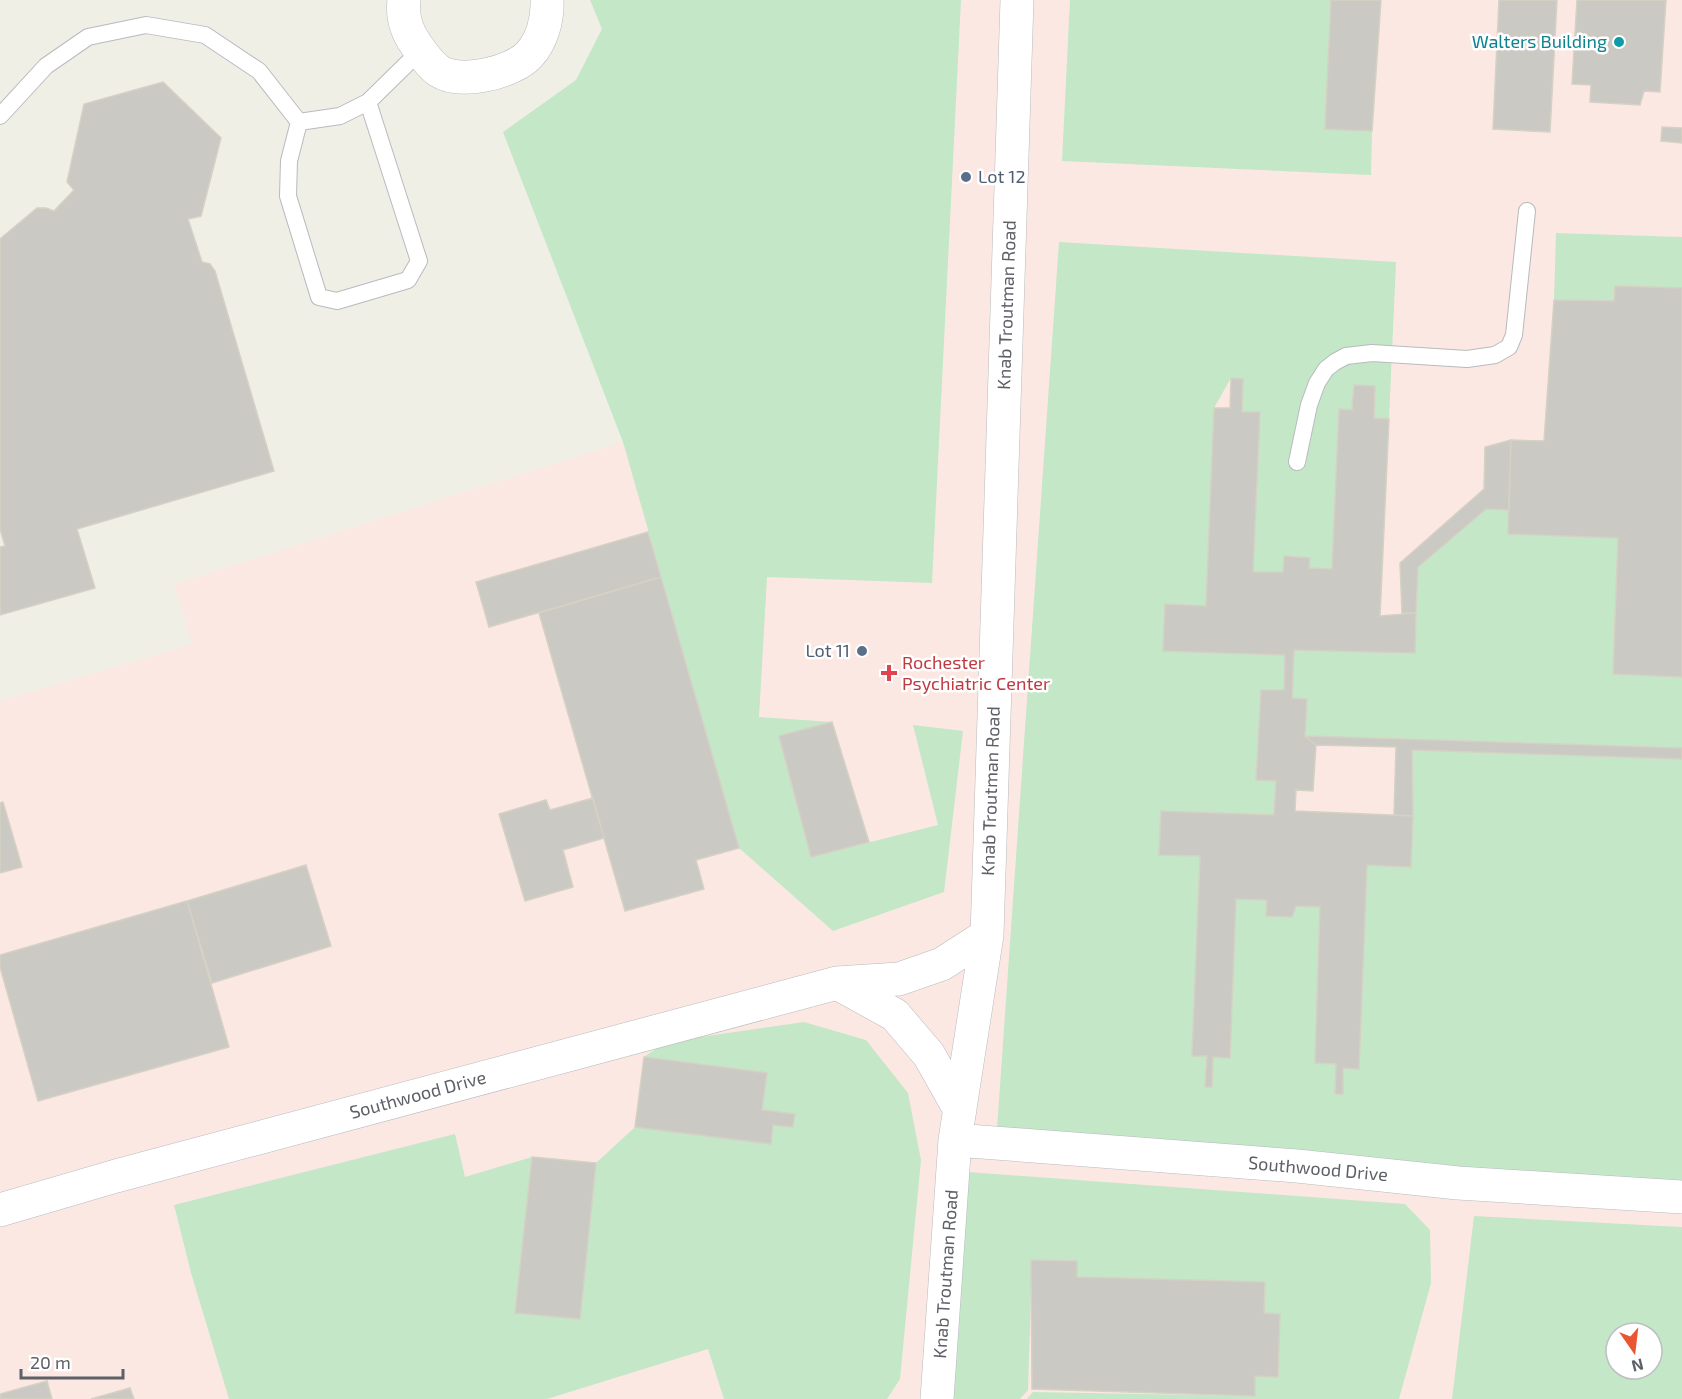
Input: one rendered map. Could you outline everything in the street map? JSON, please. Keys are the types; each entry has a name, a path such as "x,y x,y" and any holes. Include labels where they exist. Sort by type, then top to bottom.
{"street":[{"path":"404,0 407,31 420,51 440,72 467,78 497,74 528,56 541,38 547,0"},
{"name":"Knab Troutman Road","path":"937,1399 958,1125 987,934 1017,0"},
{"name":"Southwood Drive","path":"0,1210 128,1173 837,983 899,979 942,964 987,934"},
{"path":"837,983 895,1016 929,1055 958,1125"},
{"name":"Southwood Drive","path":"958,1125 1297,1167 1458,1183 1682,1197"}],"lane":[{"path":"0,116 46,66 88,37 146,25 205,35 259,71 299,122"},
{"path":"299,122 340,116 368,102 420,51"},
{"path":"299,122 289,161 288,195 319,297 337,301 408,280 419,261 368,102"},
{"path":"1297,462 1309,405 1317,383 1326,369 1346,356 1371,353 1467,359 1495,356 1509,347 1514,335 1527,211"}],"shaded area":[{"name":"Rochester Psychiatric Center","path":"961,0 1682,0 1682,1399 0,1399 0,701 192,644 174,584 623,442 943,353"}],"green space":[{"path":"590,0 961,0 932,583 767,577 759,717 832,722 779,737 811,857 938,825 913,725 963,731 944,892 833,931 739,848 623,442 503,132 576,80 602,29"},
{"path":"1070,0 1331,0 1325,129 1372,131 1371,175 1062,161"},
{"path":"1556,233 1682,237 1682,288 1615,286 1614,301 1554,300"},
{"path":"1059,242 1396,262 1389,419 1374,418 1375,386 1354,385 1352,410 1339,409 1332,569 1309,568 1309,558 1285,556 1283,572 1253,572 1260,413 1242,412 1243,379 1231,378 1214,408 1206,606 1165,605 1163,651 1285,655 1284,690 1261,690 1256,780 1276,781 1274,815 1160,854 1200,856 1192,1056 1207,1056 1205,1087 1212,1087 1213,1057 1230,1057 1236,899 1267,900 1267,916 1292,917 1296,906 1320,907 1315,1063 1336,1064 1335,1094 1342,1094 1343,1068 1359,1068 1367,865 1411,866 1412,750 1682,759 1682,1185 996,1143"},
{"path":"1486,509 1509,510 1508,534 1618,538 1613,674 1682,677 1682,748 1305,736 1307,699 1292,698 1294,650 1415,653 1418,567"},
{"path":"804,1022 866,1040 908,1093 921,1160 900,1379 887,1399 724,1399 708,1349 547,1399 229,1399 191,1273 174,1205 455,1134 465,1177 532,1157 515,1312 580,1319 596,1163 635,1127 770,1144 773,1125 793,1127 795,1114 762,1110 767,1073 644,1057 666,1042"},
{"path":"968,1172 1405,1204 1430,1230 1431,1283 1399,1399 1027,1399 1033,1392 1254,1396 1255,1376 1278,1376 1280,1314 1264,1313 1264,1282 1077,1277 1077,1261 1032,1260 1028,1390 1020,1399 951,1399"},
{"path":"1474,1216 1682,1227 1682,1399 1452,1399"}],"building":[{"path":"1331,0 1381,0 1372,131 1325,129"},
{"name":"Walters Building","path":"1499,0 1557,0 1550,132 1493,129"},
{"name":"Walters Building","path":"1577,0 1666,0 1660,92 1644,91 1640,105 1590,102 1591,85 1572,84"},
{"path":"163,82 221,138 201,216 188,219 202,262 210,264 215,271 274,471 77,529 95,588 0,615 0,547 5,546 0,529 0,239 37,208 54,211 74,190 67,182 84,104"},
{"path":"1662,127 1682,128 1682,143 1661,141"},
{"path":"1615,286 1682,288 1682,677 1613,674 1618,538 1508,534 1511,440 1544,441 1554,300 1614,301"},
{"path":"1231,378 1243,379 1242,412 1260,412 1253,572 1283,572 1284,556 1310,558 1309,568 1332,569 1339,409 1352,410 1354,385 1375,386 1374,418 1389,419 1380,616 1416,613 1415,653 1294,650 1292,698 1307,699 1305,736 1316,745 1313,791 1296,790 1295,811 1413,816 1411,867 1367,865 1359,1069 1343,1068 1343,1094 1335,1094 1336,1064 1315,1063 1320,907 1296,906 1292,917 1266,916 1267,900 1236,899 1230,1058 1213,1057 1212,1087 1205,1087 1207,1056 1192,1056 1200,856 1159,855 1161,811 1274,815 1276,781 1256,780 1261,690 1284,690 1285,655 1163,651 1165,604 1206,606 1214,408 1230,408"},
{"path":"1511,440 1509,510 1486,509 1418,567 1416,613 1402,613 1400,563 1484,489 1485,447"},
{"path":"648,532 661,577 489,627 476,582"},
{"path":"661,577 739,848 696,860 704,889 625,911 539,613"},
{"path":"832,722 869,842 811,857 779,736"},
{"path":"1305,736 1682,748 1682,759 1412,750 1413,816 1394,815 1396,747 1316,745"},
{"path":"593,798 604,838 563,850 573,887 525,901 499,814 546,800 550,810"},
{"path":"3,802 22,867 0,873 0,803"},
{"path":"306,865 331,946 212,983 187,901"},
{"path":"187,901 229,1047 38,1101 0,967 0,955"},
{"path":"644,1057 767,1073 762,1110 795,1114 793,1127 773,1125 771,1144 635,1127"},
{"path":"532,1157 596,1163 580,1319 515,1313"},
{"path":"1031,1260 1077,1261 1077,1277 1265,1282 1264,1313 1280,1314 1278,1377 1255,1376 1255,1396 1032,1389"},
{"path":"47,1381 52,1399 0,1399 0,1394"},
{"path":"130,1388 134,1399 91,1399"}],"place":[{"name":"Walters Building","path":"1619,42"},
{"name":"Lot 12","path":"966,177"},
{"name":"Lot 11","path":"862,651"},
{"name":"Rochester Psychiatric Center","path":"889,673"}]}
